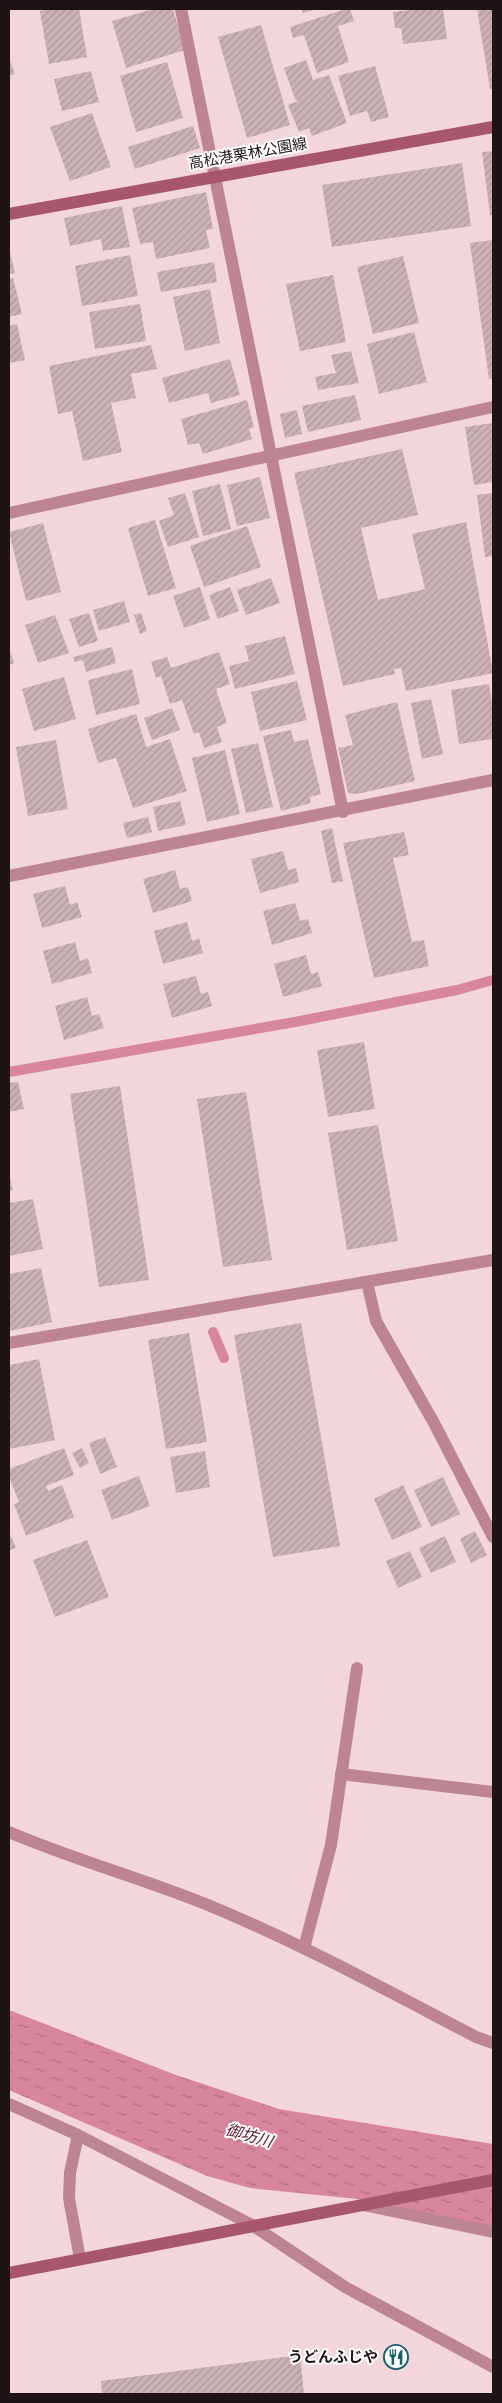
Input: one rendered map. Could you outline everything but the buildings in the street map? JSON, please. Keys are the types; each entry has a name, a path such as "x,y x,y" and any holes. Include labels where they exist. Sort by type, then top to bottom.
{"street":[{"path":"180,9 216,176 270,457 343,812"},
{"name":"高松港栗林公園線","path":"9,214 493,127"},
{"path":"9,513 493,407"},
{"path":"9,876 343,812 493,780"},
{"path":"9,1343 493,1260"},
{"path":"367,1282 376,1320 434,1423 493,1537"},
{"path":"304,1948 331,1846 357,1668"},
{"path":"341,1774 493,1792"},
{"path":"9,1832 44,1847 207,1904 304,1948 476,2037 493,2043"},
{"path":"9,2104 78,2135 252,2225 345,2287 493,2367"},
{"path":"78,2135 70,2173 69,2198 80,2259"},
{"path":"9,2274 252,2225 493,2180"},
{"path":"360,2205 493,2232"}],"water":[{"name":"御坊川","path":"9,2010 176,2075 279,2109 493,2144 493,2227 367,2200 250,2188 207,2176 9,2090"}],"waterway":[{"path":"9,1072 295,1022 457,990 493,980"},
{"path":"213,1332 224,1358"}],"place":[{"name":"うどんふじや","path":"396,2357"}]}
